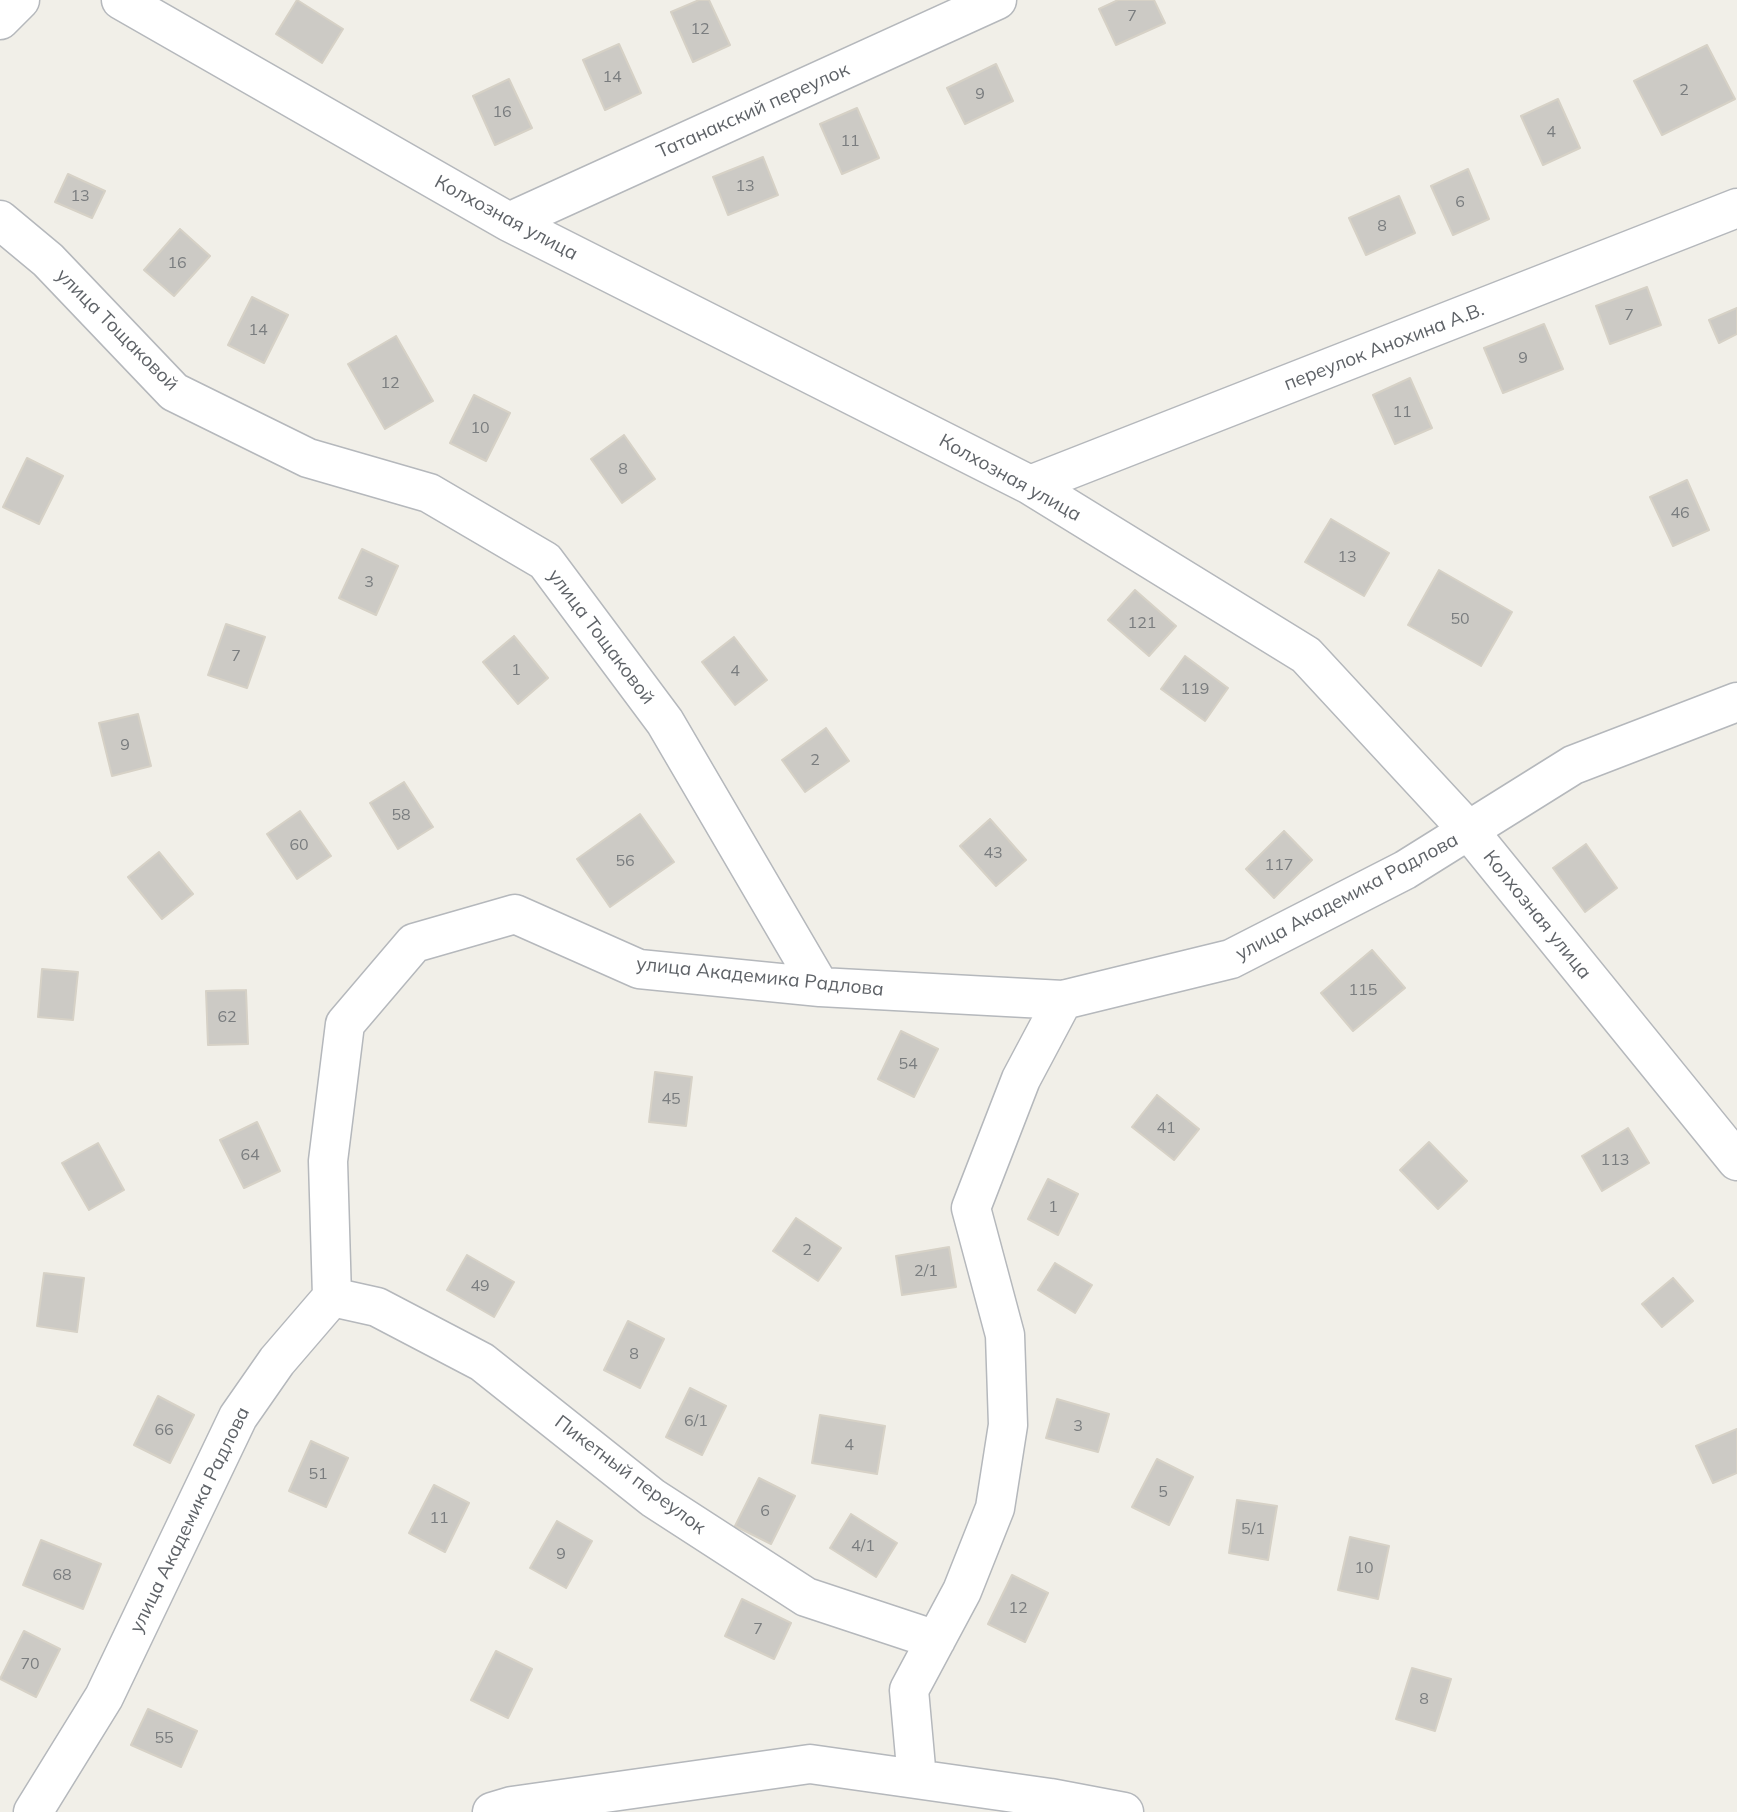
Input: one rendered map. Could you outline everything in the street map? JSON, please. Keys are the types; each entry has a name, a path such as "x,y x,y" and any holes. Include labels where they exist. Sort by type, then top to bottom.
{"street":[{"path":"0,20 20,0"},
{"name":"Колхозная улица","path":"121,0 509,222 1030,485 1306,655 1469,831 1737,1161"},
{"name":"Татанакский переулок","path":"509,222 997,0"},
{"name":"переулок Анохина А.В.","path":"1030,485 1737,208"},
{"name":"улица Тощаковой","path":"0,220 48,260 174,392 308,458 429,493 545,561 665,722 820,987"},
{"name":"улица Академика Радлова","path":"33,1812 104,1697 238,1417 276,1361 332,1297 328,1161 345,1024 414,943 515,914 639,969 820,987 1063,1000 1231,959 1405,870 1573,765 1737,702"},
{"path":"917,1779 909,1690 962,1591 995,1508 1008,1425 1005,1335 971,1209 1021,1079 1063,1000"},
{"name":"Пикетный переулок","path":"332,1297 377,1307 482,1362 653,1498 806,1597 936,1640"},
{"path":"492,1812 512,1806 810,1764 1050,1798 1124,1812"}],"building":[{"path":"297,0 343,29 322,63 276,34"},
{"path":"699,0 709,0 730,45 693,62 671,12"},
{"path":"1118,0 1154,0 1165,23 1116,45 1099,9"},
{"path":"619,44 641,93 605,110 583,60"},
{"path":"1707,45 1735,99 1662,135 1634,81"},
{"path":"996,64 1013,101 965,124 947,88"},
{"path":"509,79 532,128 495,145 473,96"},
{"path":"1558,99 1580,148 1543,165 1521,116"},
{"path":"857,108 879,158 842,174 820,124"},
{"path":"763,157 778,195 728,215 713,177"},
{"path":"1468,169 1489,219 1453,235 1431,186"},
{"path":"68,174 105,191 92,218 55,202"},
{"path":"1399,196 1415,233 1366,255 1349,218"},
{"path":"180,229 210,256 174,296 144,270"},
{"path":"1647,287 1661,325 1610,344 1596,306"},
{"path":"252,297 288,315 264,363 228,345"},
{"path":"1737,308 1737,334 1719,343 1709,320"},
{"path":"1544,324 1563,369 1503,393 1484,348"},
{"path":"396,336 433,401 385,429 348,364"},
{"path":"1410,378 1432,428 1395,444 1373,395"},
{"path":"474,395 510,413 486,461 450,443"},
{"path":"624,435 655,479 622,503 591,459"},
{"path":"27,458 63,476 39,524 3,507"},
{"path":"1687,480 1709,530 1673,546 1650,497"},
{"path":"1331,519 1389,553 1364,596 1305,562"},
{"path":"362,549 398,566 376,615 339,598"},
{"path":"1439,570 1512,612 1481,666 1408,625"},
{"path":"1135,590 1176,626 1149,656 1108,620"},
{"path":"226,624 265,637 247,688 208,675"},
{"path":"514,636 548,678 518,704 483,662"},
{"path":"734,637 767,680 735,705 702,662"},
{"path":"1185,656 1228,688 1205,721 1161,689"},
{"path":"138,714 151,766 112,776 99,723"},
{"path":"826,728 849,761 805,792 782,760"},
{"path":"404,782 433,827 398,849 370,803"},
{"path":"300,811 331,856 297,879 267,834"},
{"path":"640,814 674,862 610,907 577,859"},
{"path":"990,819 1026,860 996,886 960,846"},
{"path":"1284,831 1312,860 1274,898 1246,869"},
{"path":"1586,844 1617,888 1585,912 1553,868"},
{"path":"159,852 193,894 162,919 128,877"},
{"path":"1372,950 1405,988 1353,1031 1321,993"},
{"path":"42,969 78,972 73,1020 38,1017"},
{"path":"246,990 248,1044 208,1045 206,991"},
{"path":"901,1031 938,1049 914,1097 878,1079"},
{"path":"655,1072 692,1077 686,1126 649,1122"},
{"path":"1157,1095 1199,1129 1174,1160 1132,1127"},
{"path":"257,1122 280,1171 244,1188 220,1140"},
{"path":"1628,1128 1649,1163 1602,1191 1582,1156"},
{"path":"1429,1142 1467,1181 1438,1209 1400,1170"},
{"path":"98,1143 124,1190 89,1210 62,1163"},
{"path":"1048,1179 1078,1194 1058,1235 1028,1219"},
{"path":"796,1218 841,1248 818,1281 773,1251"},
{"path":"949,1247 956,1287 902,1295 896,1256"},
{"path":"467,1255 514,1282 494,1317 447,1290"},
{"path":"1055,1263 1092,1285 1075,1313 1038,1290"},
{"path":"44,1273 84,1278 77,1332 37,1326"},
{"path":"1673,1278 1693,1301 1662,1327 1642,1304"},
{"path":"628,1321 664,1339 640,1388 604,1370"},
{"path":"690,1388 726,1406 702,1455 666,1437"},
{"path":"158,1396 194,1415 170,1463 134,1445"},
{"path":"1057,1399 1109,1414 1098,1452 1046,1438"},
{"path":"820,1415 885,1426 877,1474 812,1463"},
{"path":"1737,1429 1737,1473 1713,1483 1696,1446"},
{"path":"311,1441 348,1458 326,1507 289,1491"},
{"path":"1157,1459 1193,1477 1169,1525 1132,1507"},
{"path":"759,1478 795,1496 771,1544 735,1526"},
{"path":"434,1485 469,1503 445,1552 409,1533"},
{"path":"1237,1500 1277,1506 1268,1560 1229,1553"},
{"path":"851,1514 897,1543 876,1577 830,1548"},
{"path":"557,1521 592,1541 566,1588 530,1568"},
{"path":"1350,1537 1389,1546 1378,1599 1338,1590"},
{"path":"41,1540 101,1564 83,1609 23,1585"},
{"path":"1012,1575 1048,1593 1025,1642 988,1624"},
{"path":"742,1599 791,1623 774,1659 725,1636"},
{"path":"24,1631 60,1649 36,1697 0,1679"},
{"path":"496,1651 532,1669 508,1718 471,1700"},
{"path":"1412,1668 1451,1679 1435,1731 1396,1719"},
{"path":"148,1709 197,1731 181,1767 131,1745"}]}
